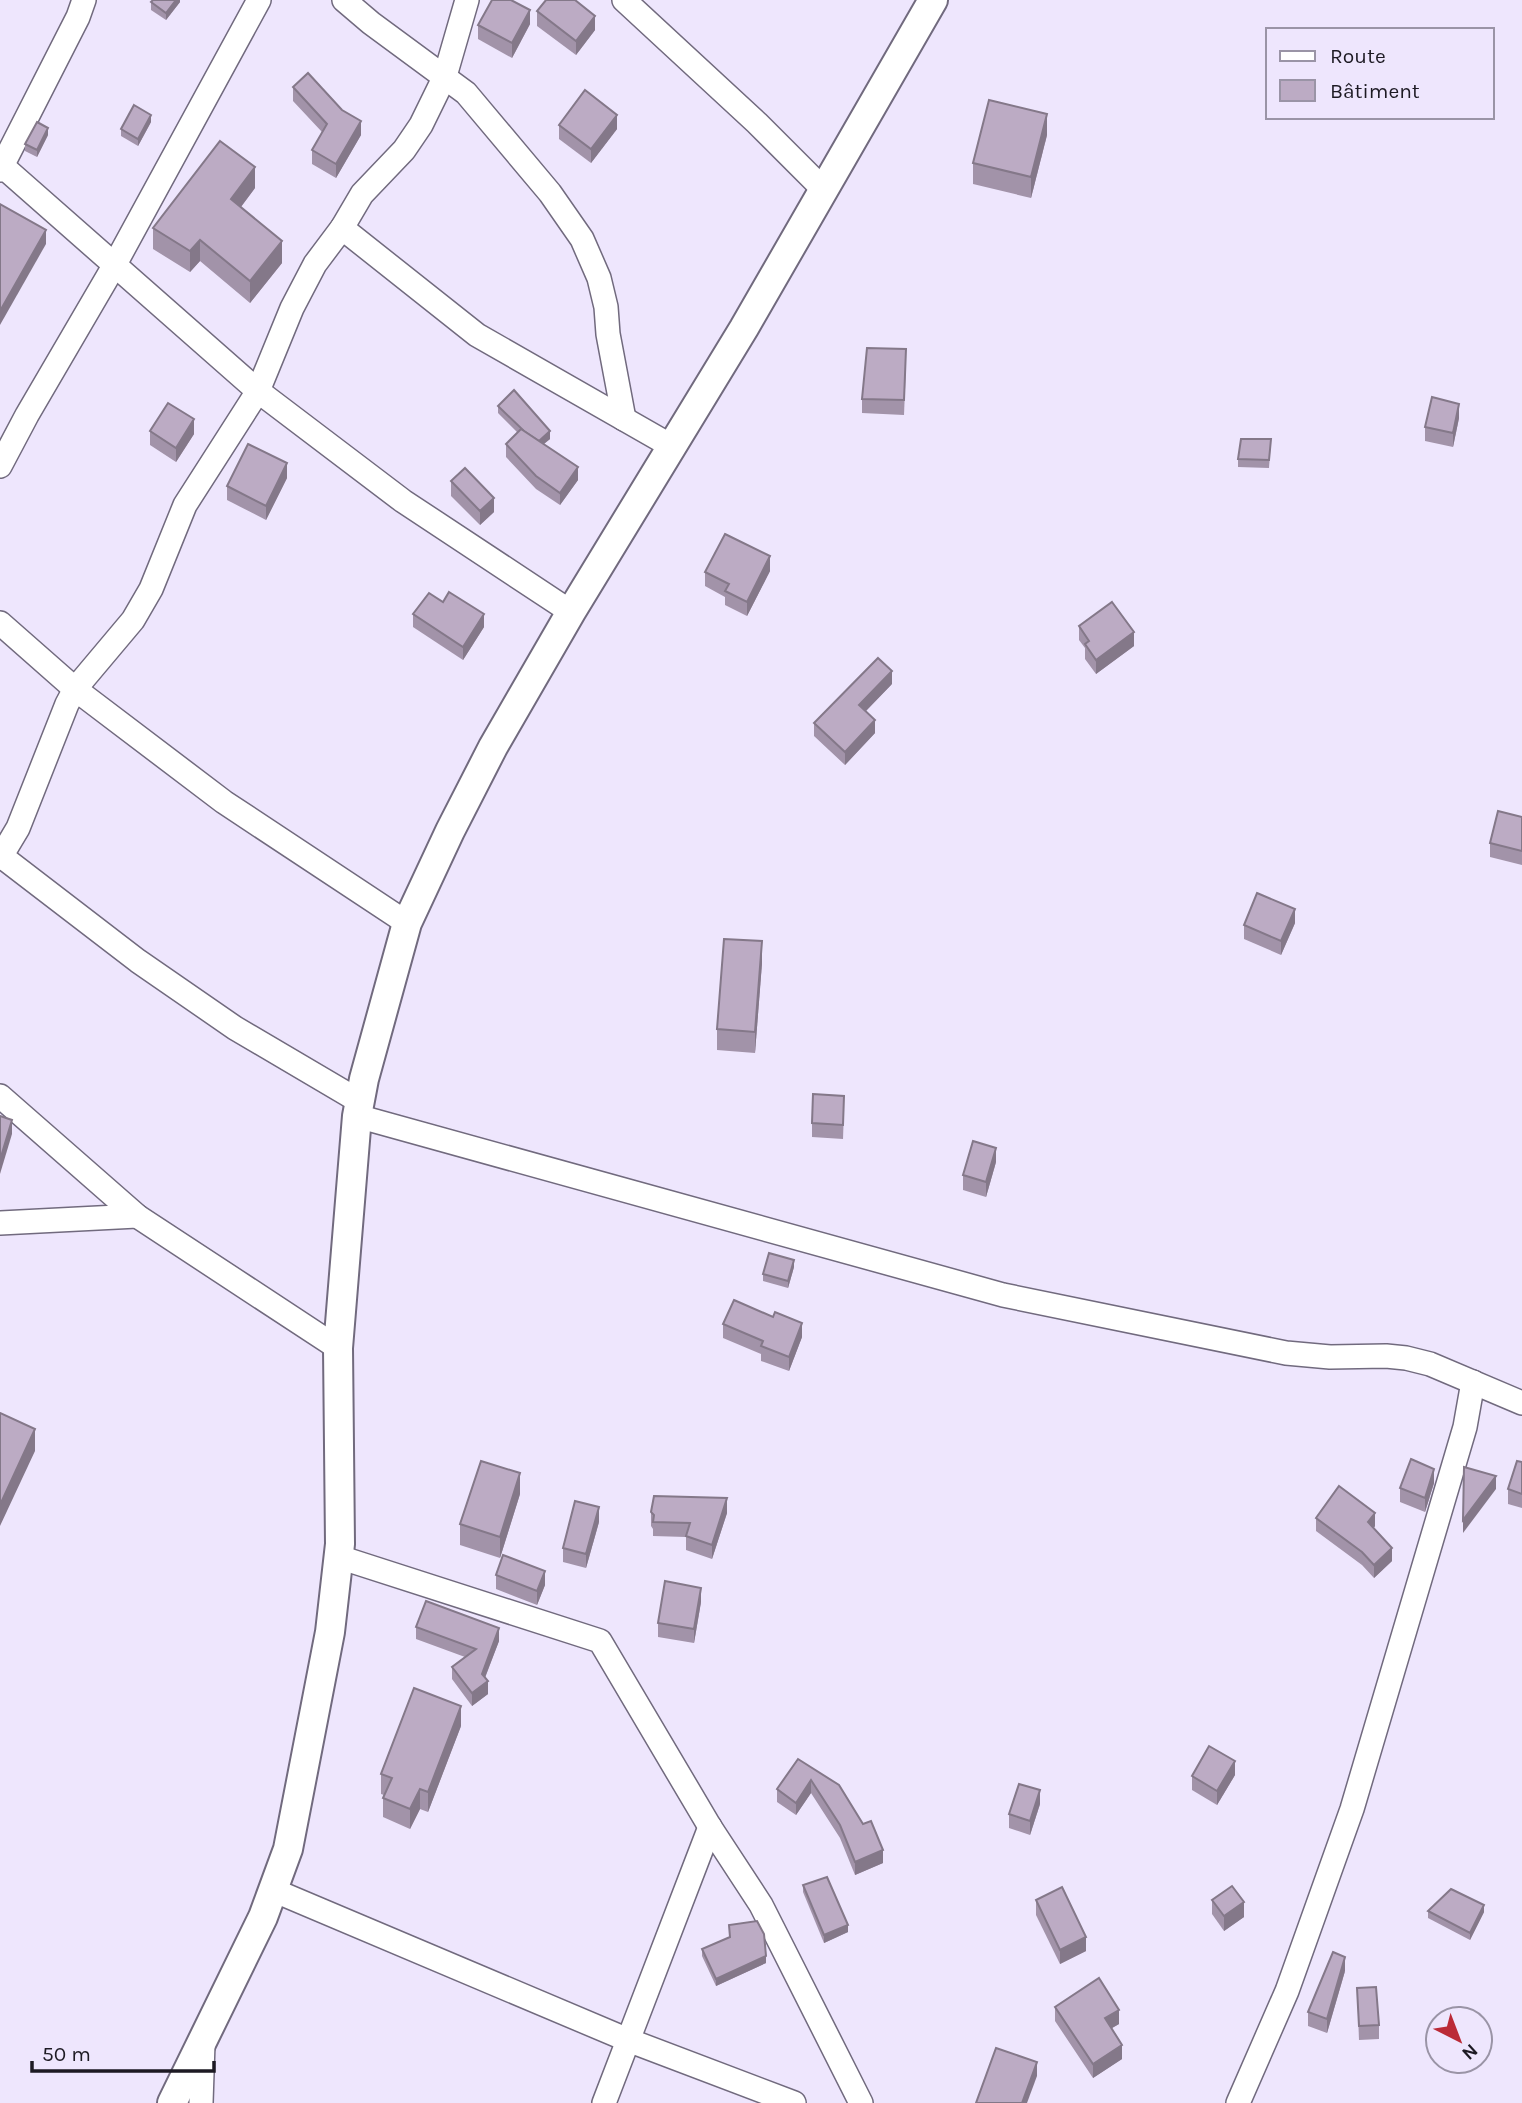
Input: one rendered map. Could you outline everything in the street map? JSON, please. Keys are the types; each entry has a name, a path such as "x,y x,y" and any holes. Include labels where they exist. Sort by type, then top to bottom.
{"street":[{"path":"84,0 78,17 1,167 258,391 402,501 571,612"},
{"path":"0,467 27,415 114,266 259,0"},
{"path":"344,0 364,18 445,76 474,103 550,193 582,239 598,278 606,307 608,334 624,419"},
{"path":"467,0 445,76 415,134 404,150 362,194 304,282 258,391 185,505 151,589 133,620 75,689 59,720 18,828 0,857 138,961 358,1109 1003,1295 1286,1353 1330,1357 1406,1358 1430,1364 1522,1403"},
{"path":"624,0 757,123 824,190"},
{"path":"172,2103 263,1917 288,1849 330,1632 339,1557 338,1348 358,1109 407,923 477,778 571,612 744,328 933,0"},
{"path":"342,228 477,335 673,447"},
{"path":"0,623 75,689 224,802 407,923"},
{"path":"0,1097 137,1216 338,1348"},
{"path":"0,1223 137,1216"},
{"path":"1238,2103 1287,1991 1352,1809 1465,1427 1473,1382"},
{"path":"339,1557 597,1638 710,1827 761,1905 861,2103"},
{"path":"604,2103 710,1827"},
{"path":"273,1890 628,2040 794,2103"},
{"path":"201,2103 203,2042"}],"building":[{"path":"176,0 166,13 151,2"},
{"path":"492,0 511,0 530,10 512,43 478,25"},
{"path":"546,0 575,0 595,16 576,41 537,11"},
{"path":"308,73 342,110 361,121 336,164 312,150 327,124 293,87"},
{"path":"585,90 617,115 591,149 559,125"},
{"path":"989,100 1047,114 1031,177 973,163"},
{"path":"134,105 151,115 138,139 121,129"},
{"path":"37,122 48,128 37,150 25,144"},
{"path":"220,141 255,167 231,199 282,241 250,281 200,240 190,251 153,228"},
{"path":"0,204 46,230 0,311"},
{"path":"867,348 906,349 904,400 862,399"},
{"path":"514,390 550,431 539,441 524,431 498,406"},
{"path":"1432,397 1459,404 1453,433 1425,427"},
{"path":"168,403 194,419 176,448 150,431"},
{"path":"521,429 578,467 560,493 536,476 506,444"},
{"path":"1241,439 1271,439 1269,460 1238,459"},
{"path":"248,444 287,463 266,506 227,486"},
{"path":"465,468 494,498 480,511 451,481"},
{"path":"725,534 770,556 747,602 725,591 729,584 705,572"},
{"path":"449,592 484,614 463,647 413,614 429,593 443,602"},
{"path":"1112,602 1134,632 1096,660 1085,644 1089,641 1079,626"},
{"path":"878,658 892,671 859,705 875,720 845,752 814,723"},
{"path":"1498,811 1522,817 1522,851 1490,843"},
{"path":"1257,893 1295,909 1281,941 1244,925"},
{"path":"724,939 762,941 755,1032 717,1029"},
{"path":"813,1094 844,1096 843,1125 812,1123"},
{"path":"0,1116 12,1120 0,1160"},
{"path":"973,1141 996,1148 986,1182 963,1175"},
{"path":"769,1253 794,1260 788,1281 763,1274"},
{"path":"734,1300 773,1317 775,1312 802,1323 789,1357 761,1346 763,1341 723,1324"},
{"path":"0,1413 35,1429 0,1505"},
{"path":"1411,1459 1434,1469 1425,1498 1400,1488"},
{"path":"481,1461 520,1473 500,1537 460,1524"},
{"path":"1517,1461 1522,1462 1522,1494 1508,1489"},
{"path":"1464,1467 1496,1476 1463,1520"},
{"path":"1339,1486 1375,1513 1368,1522 1392,1548 1374,1565 1362,1552 1316,1518"},
{"path":"654,1496 727,1498 712,1545 686,1536 690,1523 653,1522 654,1515 651,1512"},
{"path":"575,1501 599,1507 586,1554 563,1548"},
{"path":"503,1555 545,1571 537,1591 496,1575"},
{"path":"665,1581 701,1588 694,1629 658,1623"},
{"path":"426,1601 499,1628 482,1674 488,1681 472,1693 452,1667 476,1649 416,1627"},
{"path":"414,1688 461,1706 428,1792 420,1789 410,1809 383,1798 392,1778 381,1774"},
{"path":"1209,1746 1235,1761 1217,1791 1192,1776"},
{"path":"798,1759 839,1785 863,1824 871,1821 883,1850 855,1862 840,1825 811,1780 796,1803 777,1789"},
{"path":"1019,1784 1040,1790 1030,1821 1009,1814"},
{"path":"827,1877 848,1925 824,1935 803,1885"},
{"path":"1232,1886 1244,1902 1224,1916 1212,1900"},
{"path":"1062,1887 1086,1937 1060,1950 1036,1900"},
{"path":"1451,1889 1484,1905 1470,1933 1428,1911"},
{"path":"757,1921 764,1934 766,1956 716,1979 702,1949 730,1937 729,1925"},
{"path":"1333,1952 1345,1957 1327,2019 1308,2012"},
{"path":"1099,1978 1119,2010 1105,2018 1122,2045 1093,2064 1055,2007"},
{"path":"1376,1987 1379,2025 1359,2026 1357,1988"},
{"path":"996,2048 1037,2062 1022,2103 976,2103"}]}
